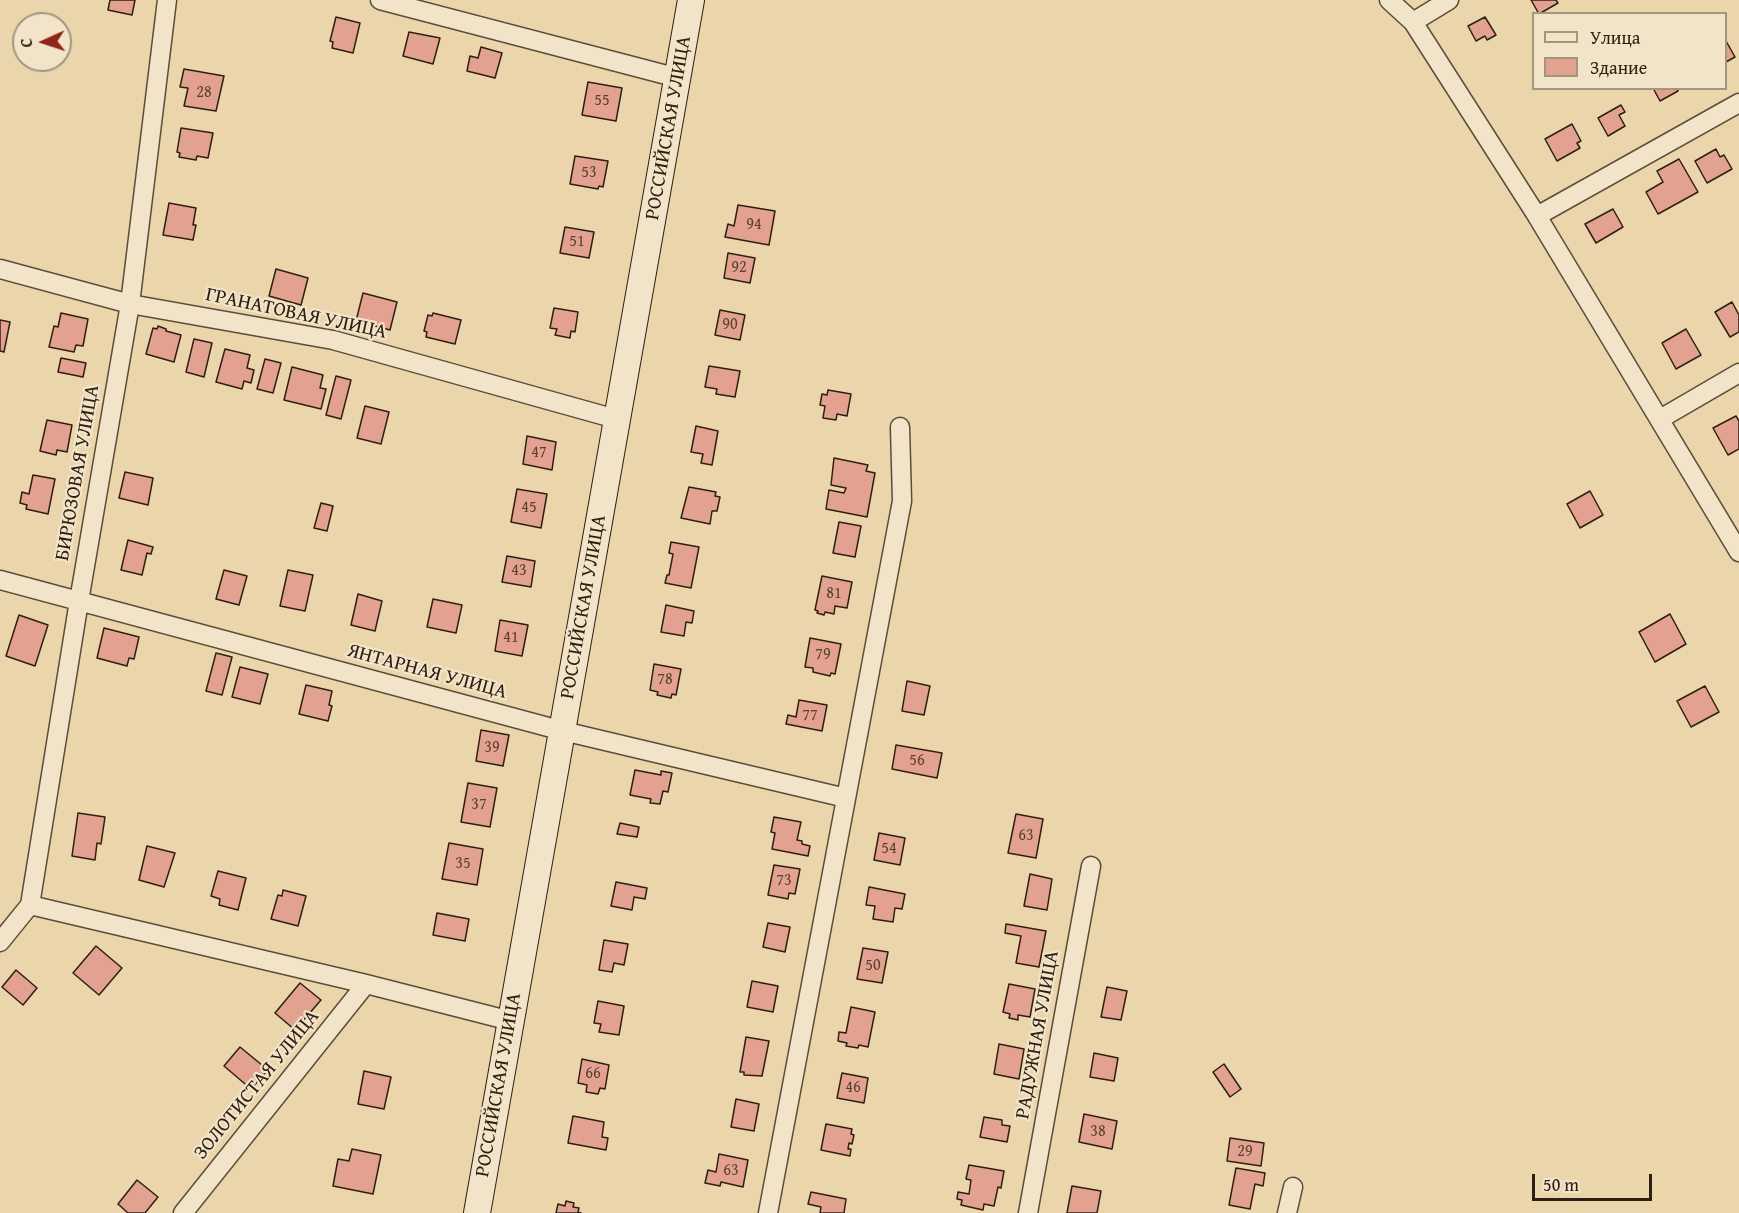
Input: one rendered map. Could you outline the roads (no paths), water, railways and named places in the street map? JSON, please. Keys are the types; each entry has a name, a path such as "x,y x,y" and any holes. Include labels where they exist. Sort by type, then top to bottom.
{"main road":[{"name":"РОССИЙСКАЯ УЛИЦА","path":"477,1213 691,0"}],"street":[{"name":"БИРЮЗОВАЯ УЛИЦА","path":"0,942 30,905 130,304 167,0"},
{"path":"380,0 678,78"},
{"path":"1389,0 1413,22 1537,216 1739,552"},
{"path":"1413,22 1449,0"},
{"path":"1537,216 1739,103"},
{"name":"ГРАНАТОВАЯ УЛИЦА","path":"0,269 130,304 333,340 616,419"},
{"path":"1660,419 1739,373"},
{"path":"768,1213 902,501 900,428"},
{"name":"ЯНТАРНАЯ УЛИЦА","path":"0,580 563,731 846,798"},
{"name":"РАДУЖНАЯ УЛИЦА","path":"1028,1213 1091,866"},
{"path":"30,905 366,984 511,1021"},
{"name":"ЗОЛОТИСТАЯ УЛИЦА","path":"183,1213 366,984"},
{"path":"1287,1213 1293,1187"}]}
